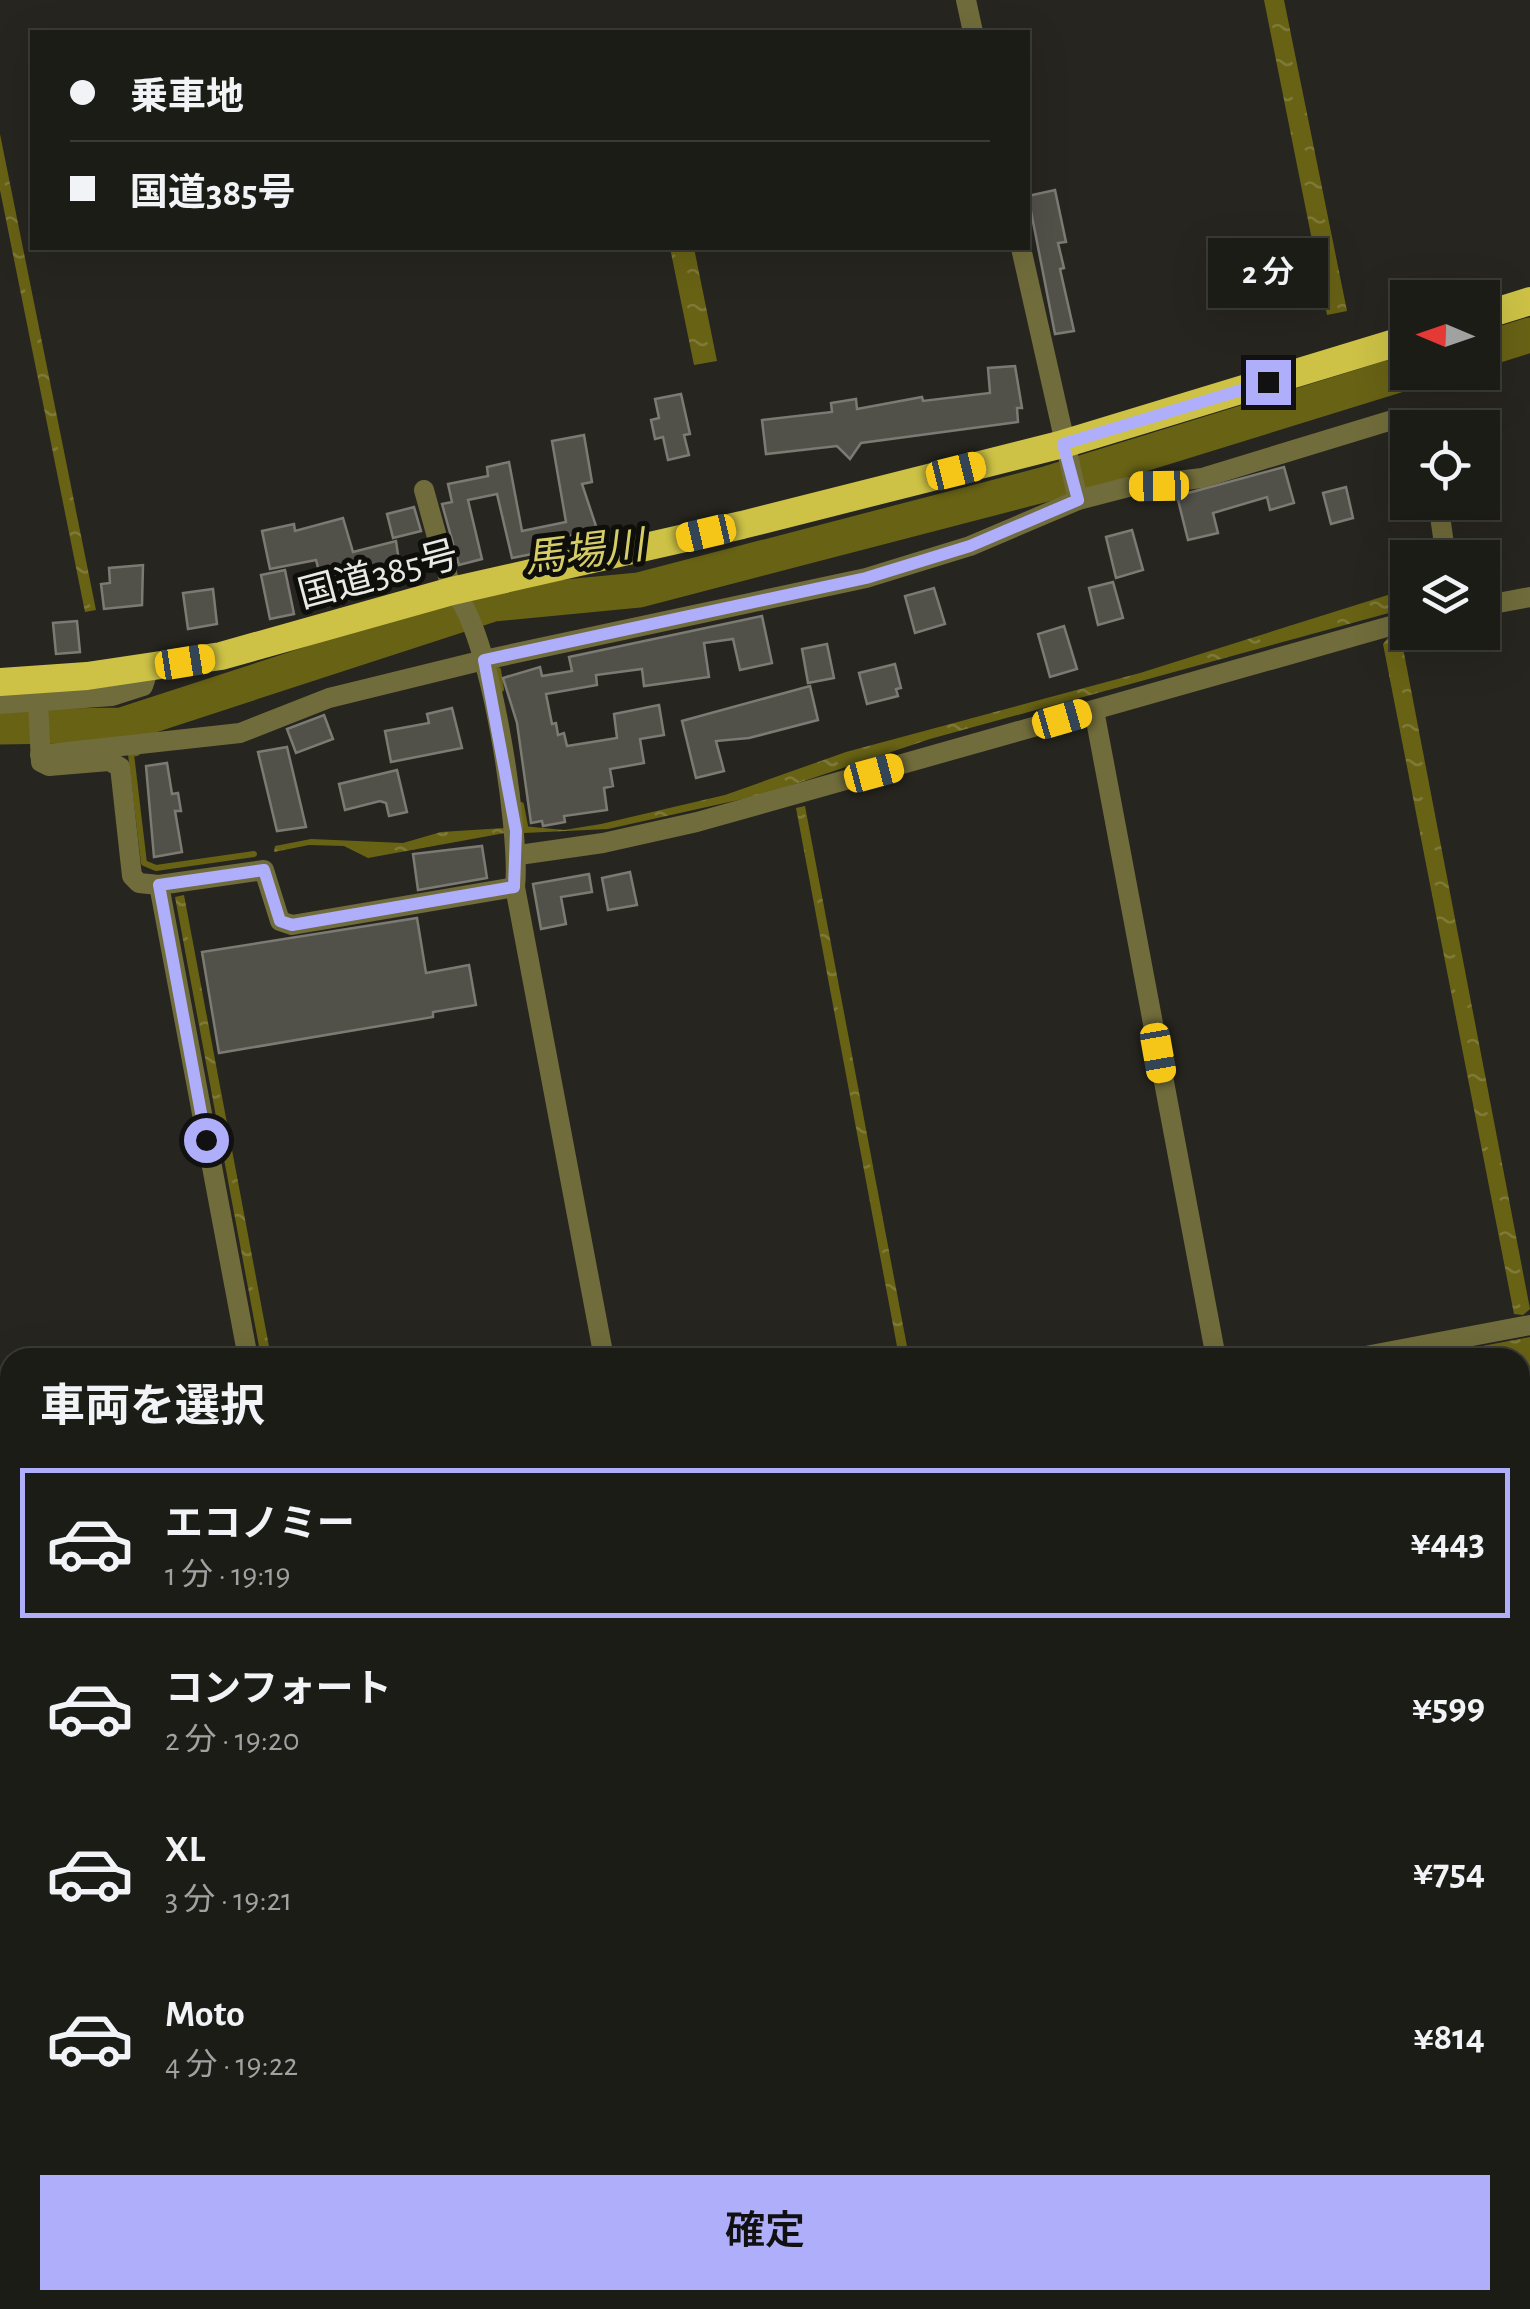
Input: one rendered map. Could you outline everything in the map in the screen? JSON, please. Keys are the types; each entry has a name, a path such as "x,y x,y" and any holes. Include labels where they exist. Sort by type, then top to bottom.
{"highway":[{"path":"1500,311 1530,302"},
{"name":"国道385号","path":"0,682 149,668 221,656 742,525 1065,453 1390,345"}],"street":[{"path":"966,0 973,30"},
{"path":"1021,250 1077,494"},
{"path":"40,755 240,733 329,698 484,660 866,578 970,546 1077,494 1202,478 1390,421"},
{"path":"424,490 458,596 473,624 484,660 518,854 514,887 602,1348"},
{"path":"1500,603 1530,597"},
{"path":"518,854 603,843 697,822 1390,626"},
{"path":"0,704 112,696 143,686 149,668"},
{"path":"38,702 40,755 49,766 109,761 120,766 132,876 139,883 159,885 264,870 280,921 292,925 514,887"},
{"path":"1094,710 1214,1348"},
{"path":"159,885 246,1348"},
{"path":"1406,1348 1530,1324"}],"water":[{"path":"1264,0 1284,0 1347,311 1327,315"},
{"path":"0,134 96,610 85,612 0,190"},
{"path":"670,250 694,250 717,361 694,365"},
{"path":"1390,594 1390,613 930,739 765,794 608,829 524,833 523,826 564,830 725,795 846,752 1140,673"},
{"path":"1390,635 1390,650 1403,650 1530,1309 1523,1315 1514,1314 1383,644"},
{"path":"805,806 907,1348 897,1348 796,808"},
{"path":"504,828 505,833 368,858 344,846 309,845 274,852 275,846 311,839 403,843 441,832"},
{"path":"184,895 269,1348 259,1348 175,897"},
{"path":"1530,1337 1530,1348 1472,1348"}],"building":[{"path":"1055,190 1066,242 1058,243 1064,268 1060,269 1074,331 1055,334 1030,196"},
{"path":"1015,366 1022,408 1017,408 1018,422 861,443 850,459 837,446 766,454 762,420 832,412 831,403 856,399 857,409 922,397 923,401 990,393 988,368"},
{"path":"681,394 690,434 684,435 689,455 668,460 663,437 655,439 651,420 659,418 655,399"},
{"path":"584,435 592,482 582,484 597,529 560,538 562,548 512,558 497,494 468,500 482,559 459,565 442,504 452,502 448,484 488,476 487,467 509,462 522,531 566,522 552,441"},
{"path":"1284,467 1294,503 1270,510 1267,497 1213,513 1218,533 1188,540 1177,496"},
{"path":"1346,487 1353,518 1331,524 1323,493"},
{"path":"414,507 421,531 393,538 387,514"},
{"path":"343,518 353,552 396,541 402,582 346,596 347,600 328,606 316,560 270,569 262,531 294,524 295,531"},
{"path":"1132,530 1143,570 1116,578 1106,537"},
{"path":"143,565 142,605 104,609 101,584 110,583 109,568"},
{"path":"285,570 294,614 270,619 261,575"},
{"path":"1113,582 1123,618 1098,625 1089,588"},
{"path":"934,588 945,624 915,633 905,596"},
{"path":"213,589 217,624 188,629 183,593"},
{"path":"762,616 772,663 740,670 733,639 704,643 709,677 644,686 642,669 596,675 597,685 546,694 552,724 556,723 558,735 564,733 567,746 617,738 614,714 659,705 664,735 640,739 644,763 610,769 613,786 604,788 607,810 564,816 565,822 543,826 542,821 531,823 517,723 503,678 540,667 542,676 572,671 569,657"},
{"path":"77,621 80,652 56,654 53,623"},
{"path":"1064,626 1077,669 1050,677 1038,634"},
{"path":"827,644 834,678 808,683 802,649"},
{"path":"895,664 901,688 896,689 898,696 867,704 859,673"},
{"path":"810,686 818,720 749,738 716,741 724,771 696,778 682,721"},
{"path":"452,708 462,748 391,762 385,731 429,723 427,714"},
{"path":"324,715 333,739 296,753 287,729"},
{"path":"287,747 306,827 277,831 258,752"},
{"path":"167,763 172,794 178,793 181,811 175,811 182,852 154,857 146,766"},
{"path":"397,770 407,812 389,816 386,803 380,801 345,810 339,784"},
{"path":"482,846 487,878 418,890 413,854"},
{"path":"630,872 637,905 608,910 602,878"},
{"path":"589,874 592,892 561,897 566,924 541,929 533,884"},
{"path":"417,918 426,973 469,965 476,1005 433,1012 433,1017 219,1053 202,952"}],"waterway":[{"name":"馬場川","path":"1500,344 1530,335"},
{"name":"馬場川","path":"0,727 122,725 493,604 639,590 1046,484 1390,378"},
{"path":"498,670 501,689"},
{"path":"137,753 131,754 144,863 156,868 254,854"},
{"path":"521,805 525,826"}],"route":[{"path":"206,1140 159,885 264,870 270,877 280,921 292,925 514,887 516,831 484,660 866,578 970,546 1078,500 1063,444 1268,382"}]}
